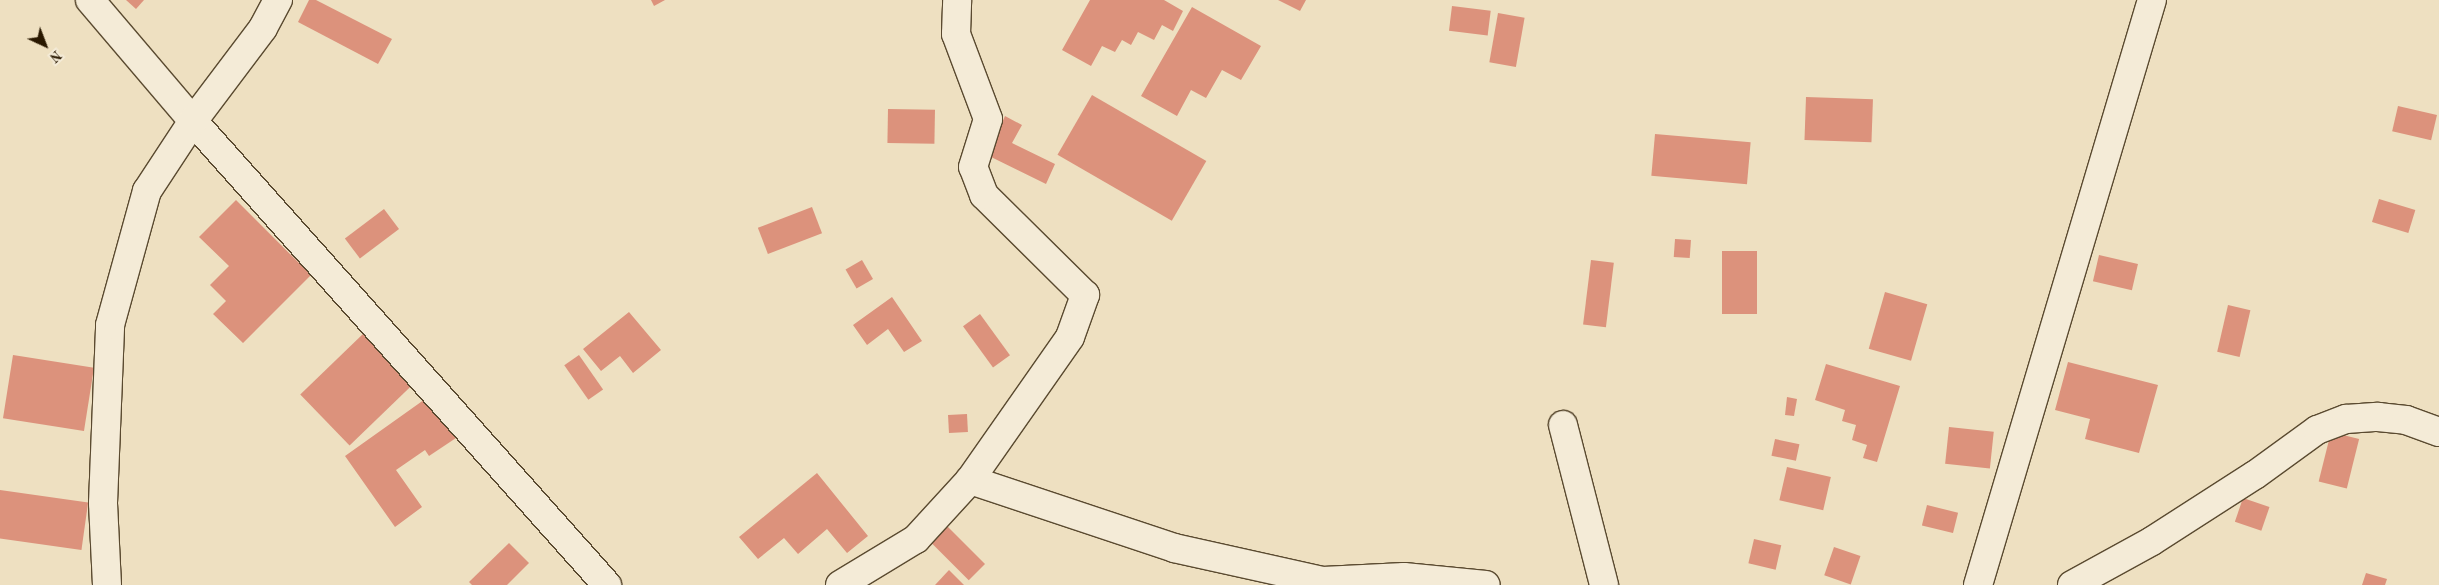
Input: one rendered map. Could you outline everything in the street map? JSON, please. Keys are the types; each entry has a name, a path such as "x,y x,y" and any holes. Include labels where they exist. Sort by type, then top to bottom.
{"street":[{"path":"90,0 193,121 607,585"},
{"path":"107,585 104,503 110,325 147,191 193,121 263,28 278,0"},
{"path":"840,585 916,539 970,480 1070,337 1085,295 984,195 973,167 988,119 956,34 957,0"},
{"path":"1978,585 2152,0"},
{"path":"2072,585 2152,541 2239,486 2316,430 2346,419 2378,417 2406,420 2439,432"},
{"path":"1563,425 1604,585"},
{"path":"970,480 1174,548 1323,581 1404,577 1486,585"}],"building":[{"path":"126,0 144,0 136,9"},
{"path":"309,0 316,0 392,39 378,64 298,22"},
{"path":"651,0 665,0 654,6"},
{"path":"1090,0 1164,0 1183,11 1173,31 1162,25 1154,40 1138,32 1131,45 1122,40 1115,52 1102,46 1091,66 1062,50"},
{"path":"1278,0 1306,0 1300,11"},
{"path":"1452,6 1491,11 1488,36 1449,31"},
{"path":"1192,7 1261,46 1241,80 1222,70 1206,98 1191,90 1177,116 1141,96"},
{"path":"1498,13 1525,18 1516,67 1489,62"},
{"path":"1092,95 1206,161 1172,221 1058,155"},
{"path":"1806,97 1873,99 1871,142 1804,140"},
{"path":"2398,106 2437,115 2431,140 2392,131"},
{"path":"888,109 935,110 934,144 887,143"},
{"path":"1005,116 1022,125 1012,143 1055,164 1046,184 987,155"},
{"path":"1655,134 1751,142 1747,184 1651,176"},
{"path":"2379,199 2415,210 2408,233 2372,222"},
{"path":"236,200 311,275 243,343 213,314 226,301 210,285 229,266 199,237"},
{"path":"812,207 822,233 768,254 758,228"},
{"path":"384,209 399,229 360,258 345,238"},
{"path":"1675,239 1691,240 1690,258 1674,257"},
{"path":"1722,251 1757,251 1757,314 1722,314"},
{"path":"2099,255 2138,264 2132,290 2093,281"},
{"path":"862,260 873,279 857,289 846,270"},
{"path":"1591,260 1614,263 1606,327 1583,325"},
{"path":"1885,292 1927,304 1911,361 1869,349"},
{"path":"892,297 922,341 904,352 888,329 867,345 853,325"},
{"path":"2228,305 2250,310 2240,357 2217,352"},
{"path":"629,312 661,350 633,373 620,356 601,371 583,349"},
{"path":"980,314 1010,355 993,368 963,326"},
{"path":"365,332 414,383 350,446 300,395"},
{"path":"13,355 94,368 84,431 3,418"},
{"path":"579,355 603,389 588,400 564,365"},
{"path":"2068,362 2158,385 2139,453 2085,439 2090,419 2055,410"},
{"path":"1826,364 1900,386 1877,462 1863,458 1867,445 1852,440 1856,425 1842,421 1845,410 1815,400"},
{"path":"428,397 456,438 429,456 425,450 396,470 422,507 395,527 345,456"},
{"path":"1787,397 1797,399 1794,416 1785,415"},
{"path":"967,414 968,432 949,433 948,415"},
{"path":"1949,427 1994,432 1990,469 1945,464"},
{"path":"2331,432 2359,439 2347,489 2319,481"},
{"path":"1775,439 1799,444 1796,461 1771,456"},
{"path":"1787,467 1831,477 1823,510 1779,500"},
{"path":"817,473 868,536 847,553 827,529 798,554 784,538 758,559 739,537"},
{"path":"0,490 88,502 81,550 0,538"},
{"path":"2243,498 2269,507 2261,531 2235,522"},
{"path":"1927,505 1958,513 1953,533 1922,525"},
{"path":"944,523 985,564 969,580 928,539"},
{"path":"1754,539 1781,545 1776,570 1748,563"},
{"path":"509,543 529,563 507,585 472,585 469,582"},
{"path":"1834,547 1860,556 1851,584 1824,575"},
{"path":"949,570 964,585 935,585"},
{"path":"2366,573 2387,579 2385,585 2362,585"}]}
